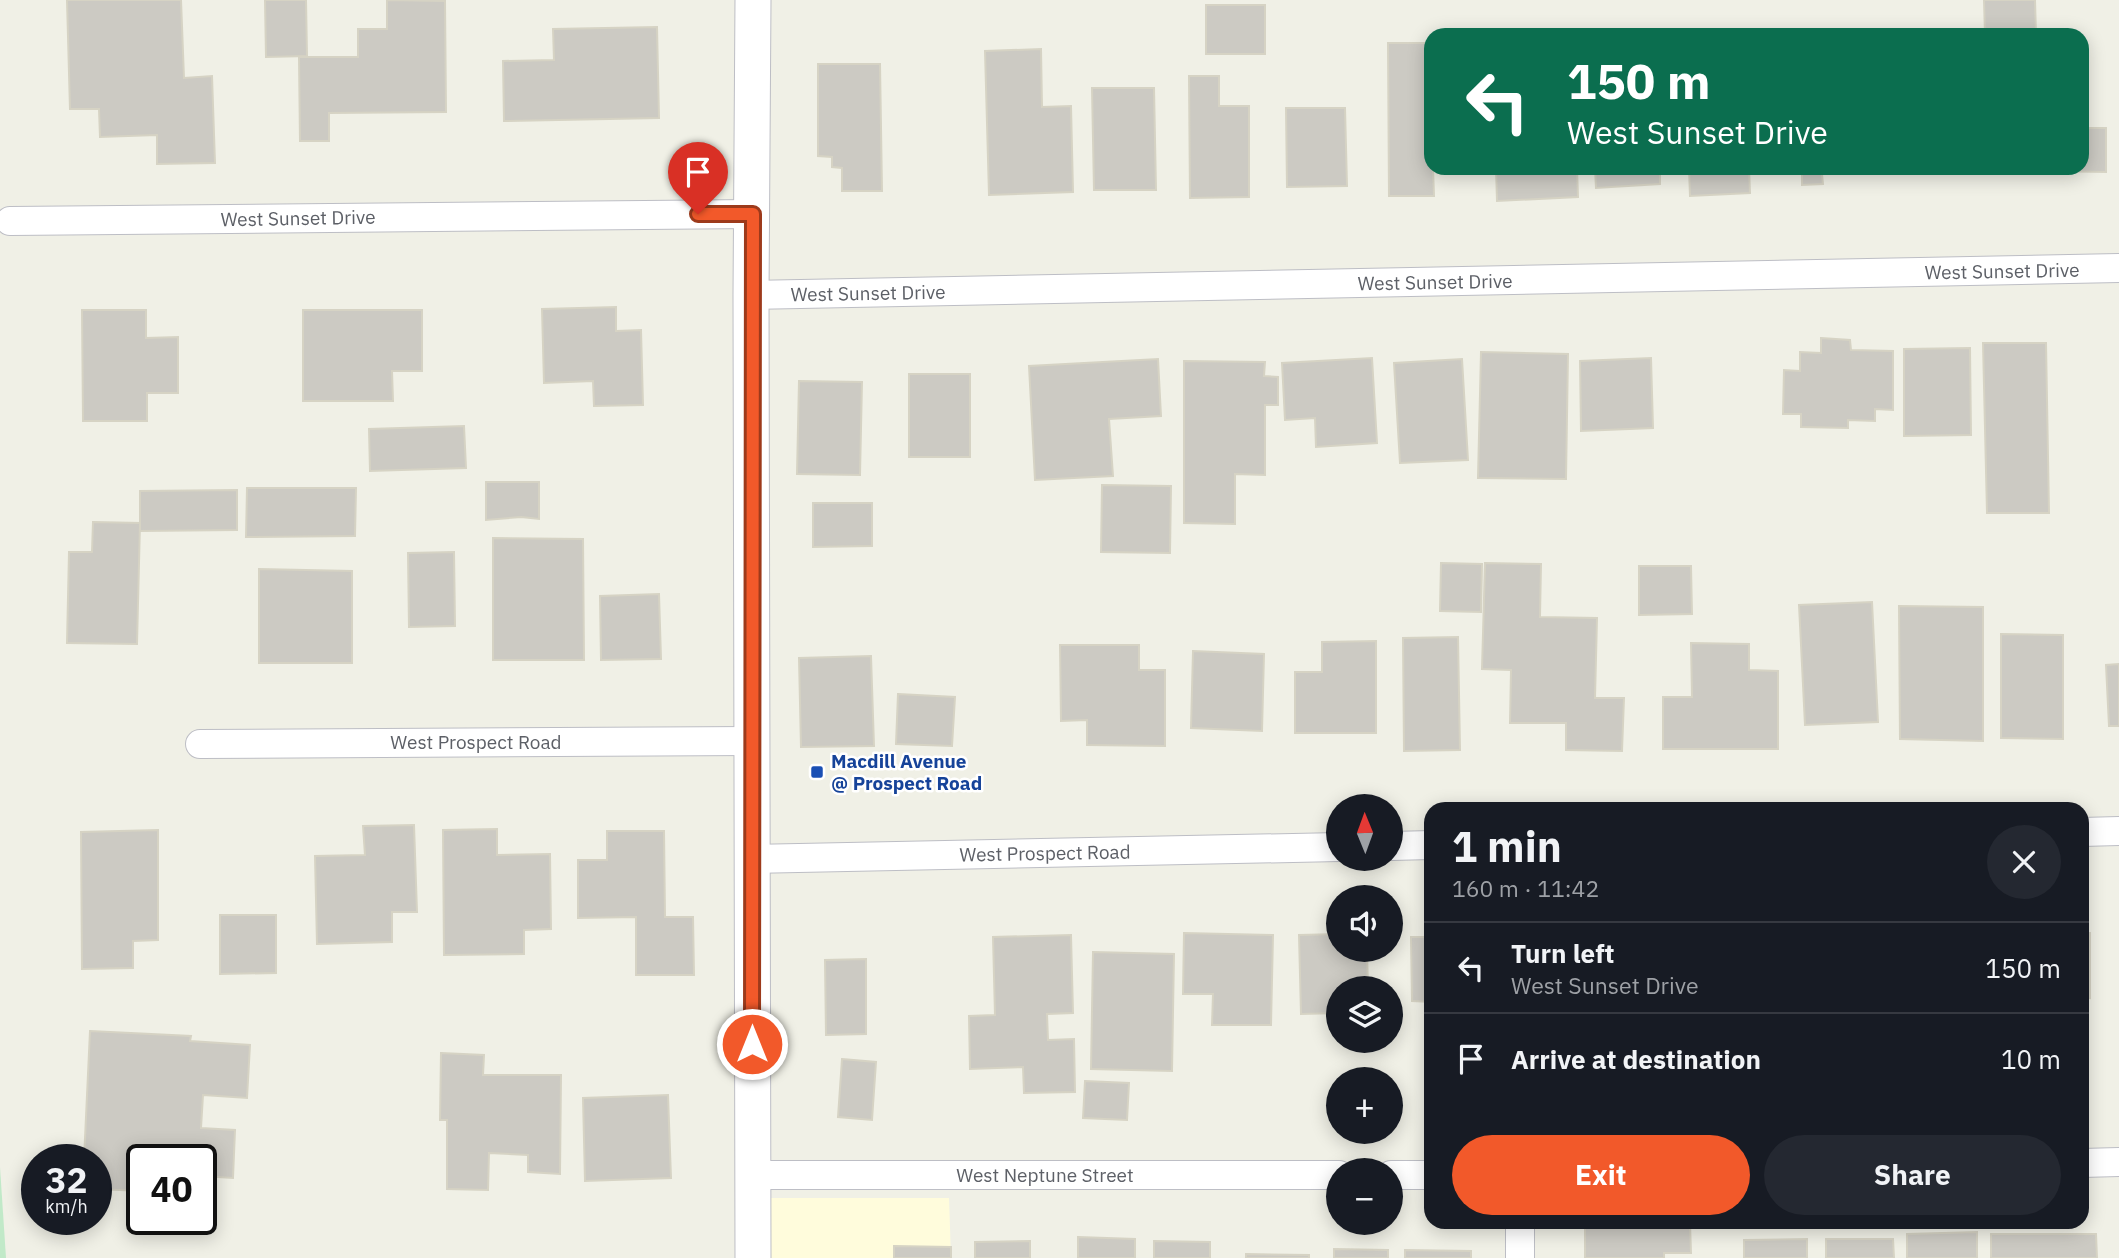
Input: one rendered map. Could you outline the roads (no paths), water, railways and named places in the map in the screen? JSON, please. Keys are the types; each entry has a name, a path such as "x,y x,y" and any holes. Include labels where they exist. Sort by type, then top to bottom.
{"street":[{"path":"752,1258 751,295 754,0"},
{"name":"West Sunset Drive","path":"10,221 753,214"},
{"name":"West Sunset Drive","path":"751,295 2119,268"},
{"name":"West Prospect Road","path":"200,744 751,741"},
{"path":"2089,832 2119,831"},
{"path":"1404,846 1424,845"},
{"name":"West Prospect Road","path":"751,859 1326,847"},
{"path":"2089,1163 2119,1162"},
{"name":"West Neptune Street","path":"752,1175 1326,1175"},
{"path":"1403,1175 1424,1175"},
{"path":"1520,1229 1520,1258"}],"place":[{"name":"Macdill Avenue @ Prospect Road","path":"817,772"}]}
